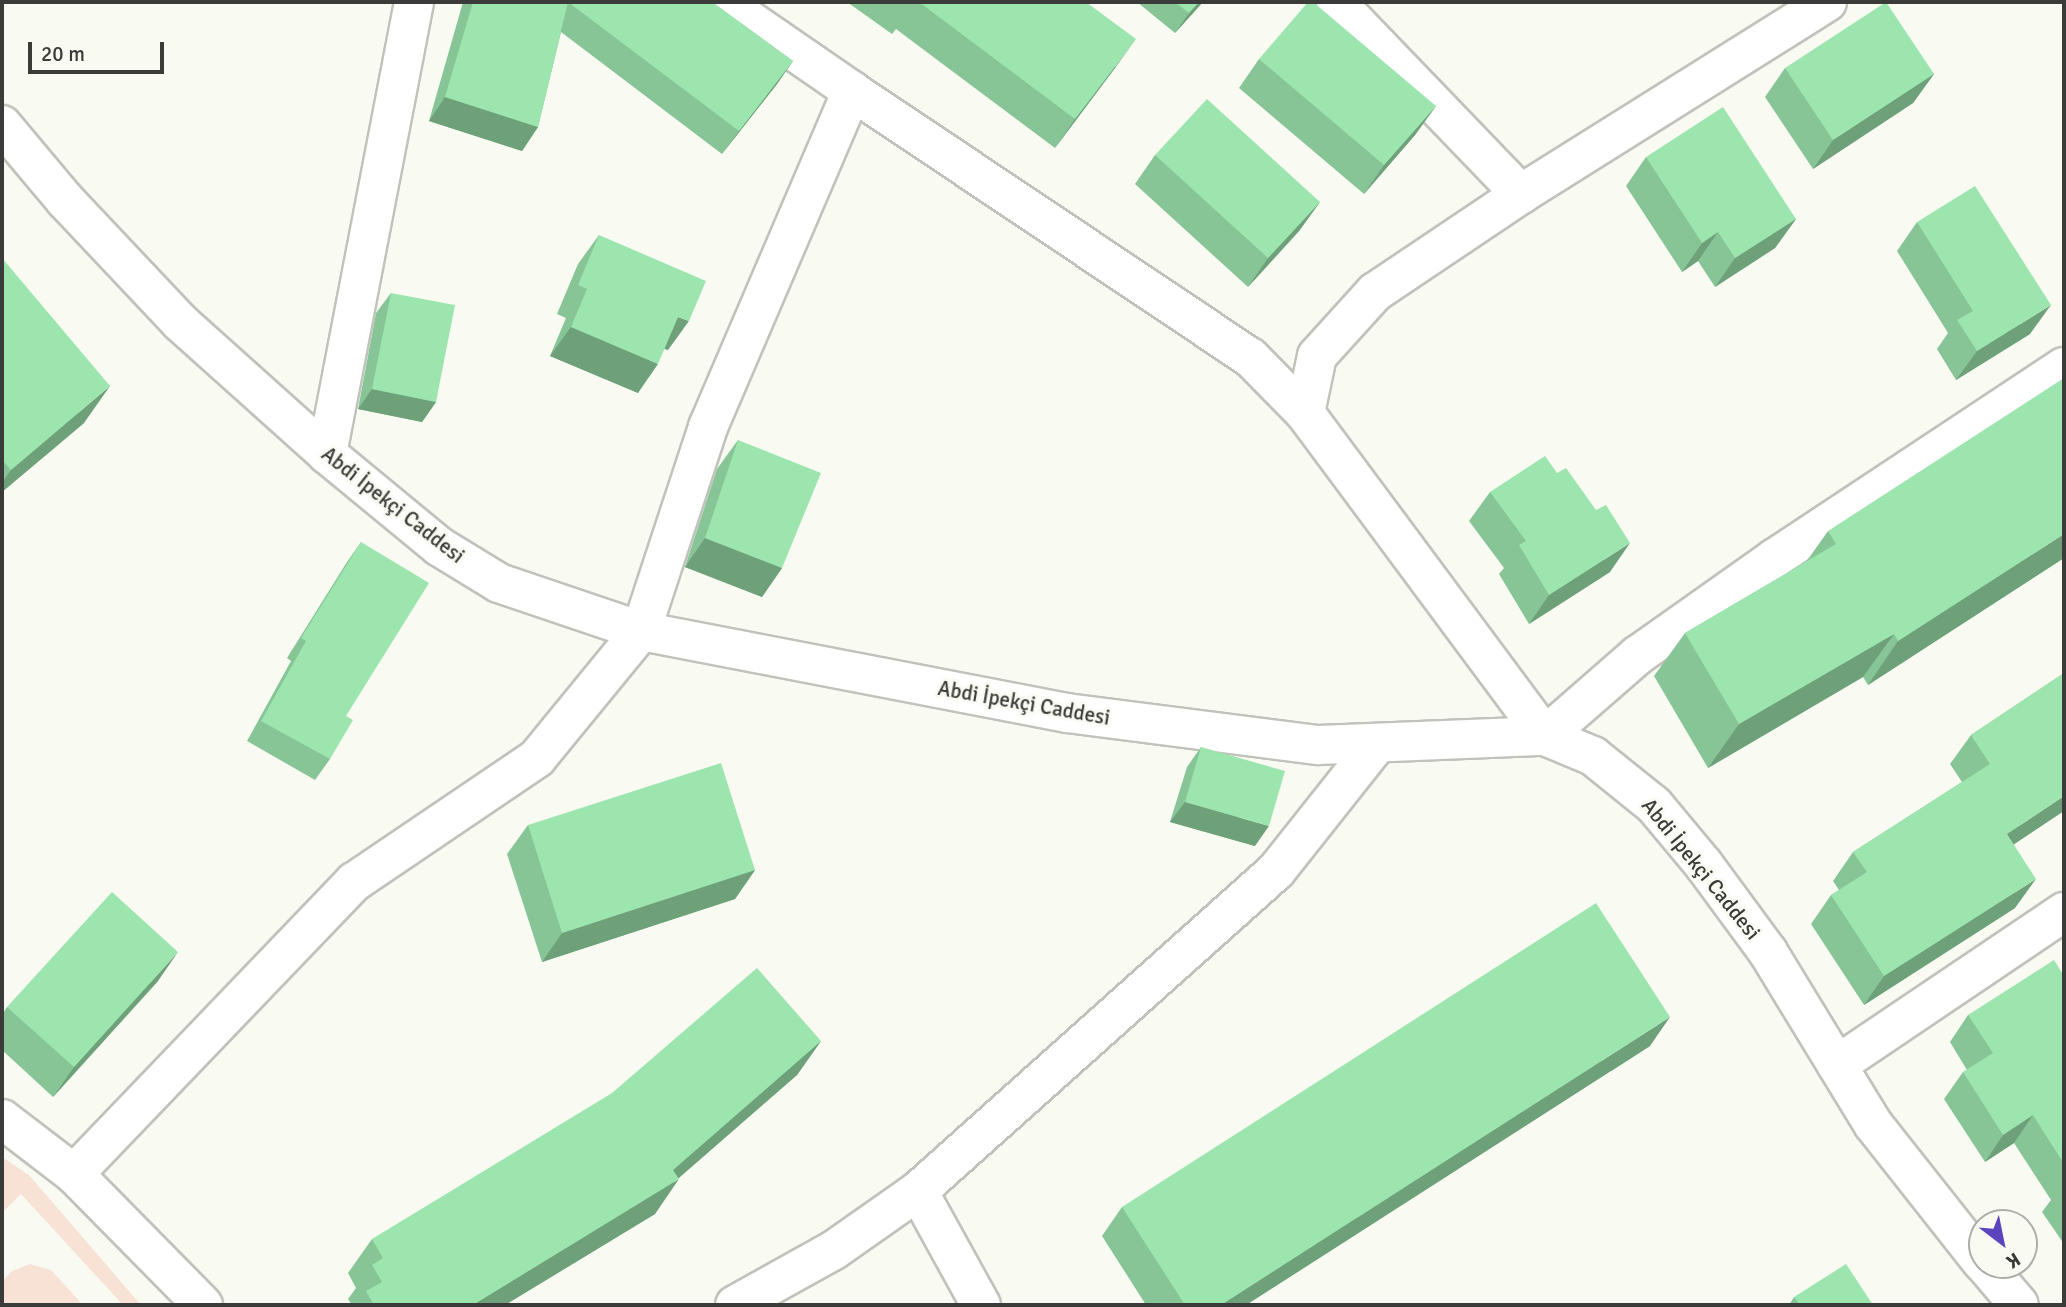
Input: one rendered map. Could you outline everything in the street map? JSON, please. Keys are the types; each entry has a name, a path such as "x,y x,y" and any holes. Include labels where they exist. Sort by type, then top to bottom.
{"street":[{"path":"327,454 414,2"},
{"path":"723,2 1250,357 1305,413 1545,736 1659,640 2064,367"},
{"path":"1336,2 1521,194"},
{"path":"1305,413 1317,356 1375,292 1521,194 1825,2"},
{"path":"74,1174 354,882 537,758 641,631 708,427 852,91"},
{"name":"Abdi İpekçi Caddesi","path":"2,125 65,200 180,322 327,454 440,547 499,583 641,631 1067,713 1318,745 1376,745 1471,736 1545,736 1593,756 1654,805 1768,953 1837,1065 1912,1177 1968,1245"},
{"path":"735,1305 834,1250 918,1191 1276,871 1376,745"},
{"path":"1837,1065 2064,912"},
{"path":"2,1119 74,1174 203,1305"},
{"path":"918,1191 981,1305"},
{"name":"Abdi İpekçi Caddesi","path":"1997,1279 2019,1305"}],"shaded area":[{"path":"2,1157 29,1175 141,1305 123,1305 21,1194 2,1213"},
{"path":"30,1264 51,1270 83,1305 2,1305 2,1282 12,1271"}],"building":[{"path":"473,2 568,2 538,127 445,97"},
{"path":"568,2 712,2 793,61 739,131"},
{"path":"919,2 1086,2 1136,39 1075,119"},
{"path":"1175,2 1199,2 1189,13"},
{"path":"1308,2 1313,2 1436,106 1384,165 1259,59"},
{"path":"1886,2 1934,74 1833,140 1785,68"},
{"path":"1207,99 1320,202 1268,258 1155,155"},
{"path":"1723,107 1796,219 1735,258 1718,232 1702,243 1646,157"},
{"path":"1975,186 2051,305 1977,351 1957,320 1973,311 1917,222"},
{"path":"599,235 706,281 689,321 678,317 658,364 571,327 587,289 578,285"},
{"path":"2,258 110,386 11,470 2,460"},
{"path":"391,293 455,305 436,402 372,389"},
{"path":"2064,378 2064,534 1898,641 1894,634 1739,724 1685,633 1836,544 1828,531"},
{"path":"738,440 821,473 782,568 705,538"},
{"path":"1545,456 1557,473 1566,468 1596,510 1606,505 1630,543 1549,595 1519,545 1526,541 1490,492"},
{"path":"361,542 429,583 346,716 353,720 330,759 261,721 306,641 301,638"},
{"path":"2064,673 2064,796 2007,834 2036,879 1884,976 1831,895 1867,872 1853,852 1990,764 1971,735"},
{"path":"1201,747 1285,771 1269,826 1185,802"},
{"path":"721,763 755,870 562,933 528,825"},
{"path":"112,892 178,952 74,1067 7,1007"},
{"path":"1596,903 1670,1017 1221,1305 1185,1305 1122,1207"},
{"path":"2054,960 2064,976 2064,1164 2033,1115 2003,1135 1963,1072 1993,1053 1968,1015"},
{"path":"757,968 821,1041 673,1170 679,1179 473,1305 374,1305 366,1291 382,1282 372,1265 383,1258 372,1239 612,1093"},
{"path":"1846,1264 1873,1305 1800,1305 1794,1297"}]}
